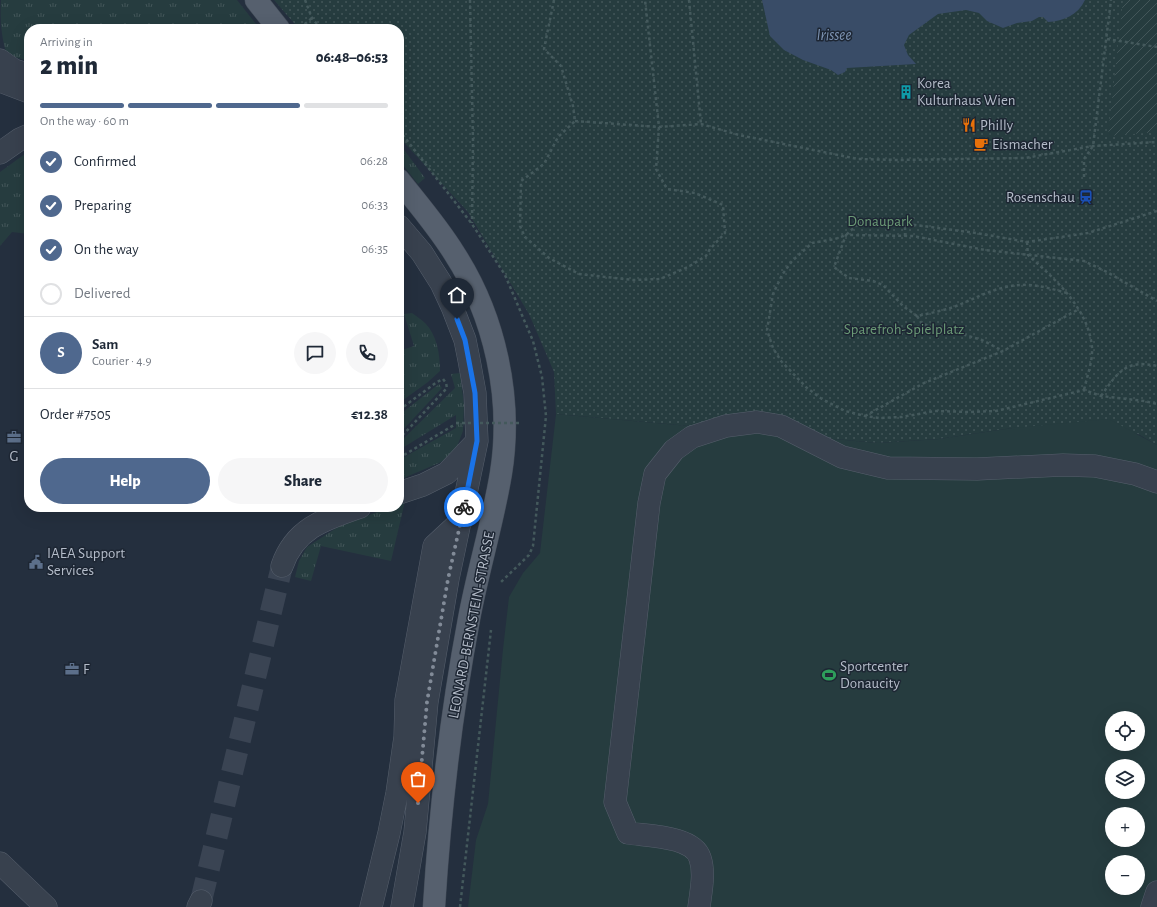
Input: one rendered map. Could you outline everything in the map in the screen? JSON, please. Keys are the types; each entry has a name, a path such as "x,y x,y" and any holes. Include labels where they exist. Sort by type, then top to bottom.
{"main road":[{"path":"256,0 275,24"},
{"name":"LEONARD-BERNSTEIN-STRASSE","path":"404,186 442,235 455,254 471,284 484,313 498,361 504,406 504,446 501,472 470,617 454,712 442,816 434,907"}],"lane":[{"path":"0,60 14,70 24,73"},
{"path":"0,81 24,90"},
{"path":"0,153 24,137"},
{"path":"402,907 415,832 427,702 448,579 477,441 475,393 465,340 453,308 441,283 422,253 404,232"},
{"path":"699,907 703,877 700,857 690,845 676,840 628,833 615,802 649,503 655,474 674,450 692,437 726,426 757,422 781,426 842,457 888,468 977,470 1063,465 1095,466 1135,474 1157,482"},
{"path":"404,491 423,485 447,473 477,441"},
{"path":"282,566 287,553 302,534 329,518 346,512"},
{"path":"371,907 397,793 404,737 406,700 434,546 461,521"},
{"path":"0,863 46,907"},
{"path":"1152,907 1157,892"}],"path":[{"path":"305,0 312,18 316,24"},
{"path":"470,0 470,44 474,142 472,224"},
{"path":"554,0 544,49 561,66 573,106 575,121"},
{"path":"645,0 659,127 656,168 667,189 695,193 723,206 724,233 710,248 706,256 688,267 660,279 633,280 579,274 549,258 525,237 520,226 521,181 544,164 558,137 575,121 659,127 702,124 739,135 858,159 898,160 1025,158 1093,146 1157,142"},
{"path":"689,0 702,124"},
{"path":"1084,177 1084,159 1093,146 1111,0"},
{"path":"304,24 312,18"},
{"path":"1107,39 1157,47"},
{"path":"1003,351 982,340 965,334 954,327 939,328 922,324 917,316 904,306 883,285 873,280 849,278 834,267 846,235 859,223 877,220 976,233 1027,242 1088,233 1157,211"},
{"path":"905,224 905,236"},
{"path":"1157,301 1107,272 1084,261 985,250 913,236 846,235 835,239 812,243 792,261 782,275 773,294 767,330 773,348 780,361 807,388 822,399 845,411 865,416 879,418 902,417 935,412 996,411 1084,390 1101,396 1157,404"},
{"path":"1027,242 1028,255 1067,293 1086,321 1092,348 1091,362 1084,390"},
{"path":"917,316 959,305 999,288 1022,285 1041,287 1067,293"},
{"path":"865,416 924,383 1003,351 1079,309"},
{"path":"1101,396 1113,380 1122,371 1132,365 1144,363 1157,366"},
{"path":"404,406 437,382 443,379 446,383 447,388 439,398 404,434"},
{"path":"404,455 456,423 519,423"}],"green space":[{"path":"1,0 237,0 256,24 24,24 24,60 7,55 1,28"},
{"name":"Donaupark","path":"274,0 1157,0 1157,445 1138,434 1012,428 939,439 878,443 556,414 554,372 529,314 468,212 404,142 404,24 295,24"},
{"path":"1123,0 1157,0 1157,132 1108,136"},
{"path":"404,150 425,178 418,184 404,166"},
{"path":"24,155 24,233 12,232 0,246 0,172"},
{"path":"412,313 429,328 437,345 440,371 428,382 404,399 404,349 414,346 404,314"},
{"path":"460,373 464,405 463,431 454,454 439,463 404,478 404,457 456,428 456,415 404,447 404,438 455,388 451,374"},
{"path":"439,384 442,388 404,429 404,411"},
{"name":"Sportcenter Donaucity","path":"556,414 878,443 939,439 1012,428 1109,419 1157,445 1157,907 468,907 476,840 488,804 509,597 523,573 540,553"},
{"path":"377,512 402,512 391,561 321,546 311,581 295,577 299,561 307,547 338,527"}],"water":[{"name":"Irissee","path":"762,0 1085,0 1079,10 1065,19 1048,22 1043,17 1039,17 1032,21 1017,23 1003,28 987,21 979,13 966,10 938,14 909,35 904,45 908,55 916,64 847,68 845,72 838,75 831,70 803,60 784,50 770,36"}],"tunnel":[{"path":"201,901 282,566"}],"way so far":[{"path":"418,803 427,702 448,579 464,507"}],"place":[{"name":"Korea Kulturhaus Wien","path":"906,92"},
{"name":"Philly","path":"969,125"},
{"name":"Eismacher","path":"981,144"},
{"name":"Rosenschau","path":"1086,197"},
{"name":"G","path":"14,437"},
{"name":"IAEA Support Services","path":"36,562"},
{"name":"F","path":"72,669"},
{"name":"Sportcenter Donaucity","path":"829,675"}],"route":[{"path":"457,319 465,340 475,393 477,441 464,507"}],"park label":[{"name":"Sparefroh-Spielplatz","path":"904,329"}]}
